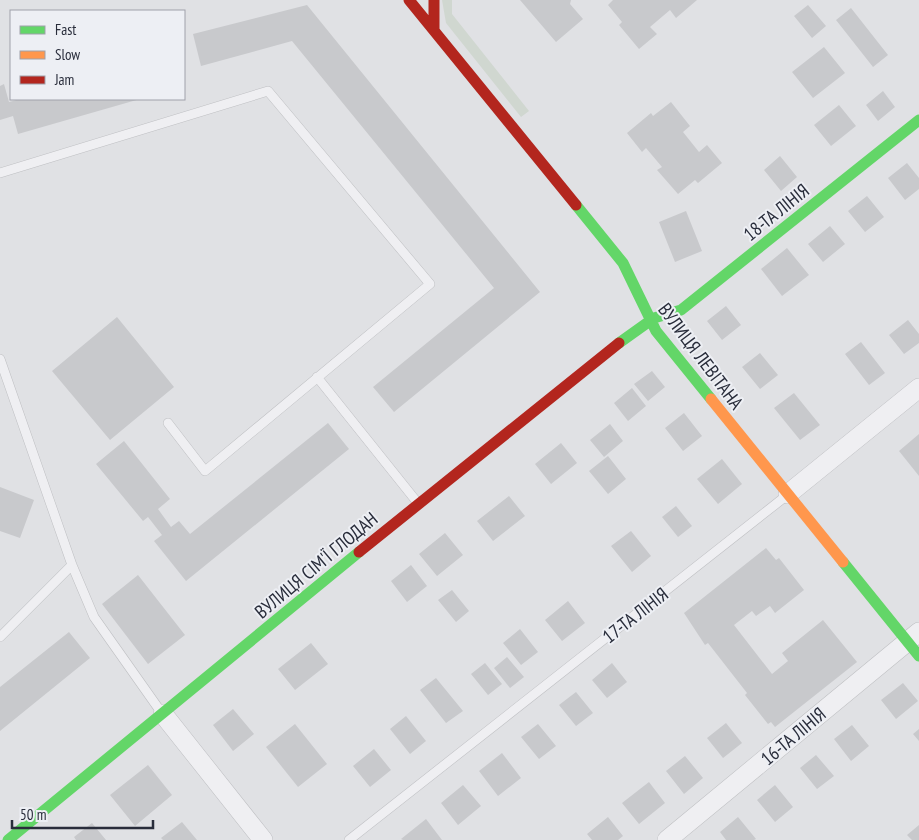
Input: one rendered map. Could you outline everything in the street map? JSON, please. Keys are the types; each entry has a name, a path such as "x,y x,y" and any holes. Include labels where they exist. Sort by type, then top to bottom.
{"street":[{"name":"ВУЛИЦЯ ЛЕВІТАНА","path":"409,0 623,263 639,293 648,320 788,494 913,637 919,656"},
{"path":"434,0 434,29"},
{"name":"18-ТА ЛІНІЯ","path":"648,320 681,310 919,120"},
{"name":"ВУЛИЦЯ СІМ'Ї ГЛОДАН","path":"8,840 418,503 648,320"},
{"name":"17-ТА ЛІНІЯ","path":"788,494 919,388"},
{"name":"16-ТА ЛІНІЯ","path":"666,840 913,637"},
{"path":"163,714 262,840"}],"lane":[{"path":"0,173 268,91 430,284 205,471 168,423"},
{"path":"0,359 72,566 94,616 163,714"},
{"path":"317,378 418,503"},
{"name":"17-ТА ЛІНІЯ","path":"349,840 788,494"},
{"path":"1,636 72,566"}],"shaded area":[{"path":"442,0 452,0 452,14 529,111 521,117 446,23"}],"building":[{"path":"520,0 571,0 570,4 583,19 556,42"},
{"path":"613,0 697,0 676,18 670,10 650,27 657,34 639,49 619,25 622,22 608,5"},
{"path":"307,5 540,292 394,412 373,387 494,288 292,41 201,66 193,34"},
{"path":"808,5 826,26 812,38 794,16"},
{"path":"851,8 888,55 873,67 836,20"},
{"path":"824,47 845,73 813,98 792,72"},
{"path":"4,84 9,102 16,100 137,100 18,134 13,116 0,120 0,86"},
{"path":"883,91 895,107 878,121 866,105"},
{"path":"671,102 690,126 683,132 699,152 707,145 722,163 698,183 695,180 678,194 657,170 662,167 646,148 642,152 627,133 651,113 653,116"},
{"path":"839,105 856,126 831,146 814,125"},
{"path":"780,156 797,177 781,191 764,170"},
{"path":"907,163 919,178 919,189 905,200 888,178"},
{"path":"867,196 884,217 865,232 848,211"},
{"path":"686,211 702,251 675,262 659,222"},
{"path":"830,226 845,244 823,262 808,244"},
{"path":"787,248 809,275 782,296 761,269"},
{"path":"726,306 741,325 722,340 707,321"},
{"path":"117,317 174,387 110,440 52,371"},
{"path":"908,320 919,334 919,343 904,354 889,335"},
{"path":"861,342 885,373 869,385 845,354"},
{"path":"760,353 778,375 760,389 742,367"},
{"path":"652,371 665,387 648,401 634,384"},
{"path":"632,388 646,406 628,421 614,403"},
{"path":"794,393 820,425 800,440 774,408"},
{"path":"684,413 702,436 683,451 665,428"},
{"path":"328,423 349,449 186,581 154,541 162,535 148,517 143,521 96,464 124,441 170,499 158,509 171,527 179,521 190,534"},
{"path":"610,424 623,441 604,457 590,440"},
{"path":"919,434 919,476 899,451"},
{"path":"561,443 577,463 551,484 535,464"},
{"path":"608,456 626,479 608,494 589,471"},
{"path":"722,459 742,484 718,504 697,479"},
{"path":"0,487 34,500 20,538 0,531"},
{"path":"509,496 525,516 493,541 477,521"},
{"path":"676,506 692,526 678,537 662,517"},
{"path":"631,531 651,556 632,572 611,546"},
{"path":"445,533 463,555 437,576 419,554"},
{"path":"766,548 776,560 779,558 804,590 775,613 770,606 756,616 752,611 734,625 772,674 788,661 782,653 823,620 857,662 775,727 771,722 768,724 745,695 747,693 708,643 705,645 684,613"},
{"path":"411,565 427,586 407,602 391,581"},
{"path":"138,575 185,635 148,664 102,604"},
{"path":"452,590 469,611 456,622 438,600"},
{"path":"568,601 585,623 562,641 545,620"},
{"path":"520,629 538,652 521,665 503,643"},
{"path":"69,632 90,658 0,731 0,687"},
{"path":"311,643 328,664 295,690 278,669"},
{"path":"507,657 524,677 510,688 494,668"},
{"path":"485,663 502,684 488,695 471,674"},
{"path":"612,663 627,682 607,698 592,680"},
{"path":"436,678 463,711 446,723 420,690"},
{"path":"903,683 918,701 896,719 881,700"},
{"path":"576,692 593,713 576,726 559,705"},
{"path":"233,709 254,734 233,751 213,725"},
{"path":"406,716 426,741 410,754 390,729"},
{"path":"726,723 742,743 723,758 707,738"},
{"path":"295,724 327,764 298,787 266,747"},
{"path":"538,724 556,746 539,759 521,737"},
{"path":"852,725 869,746 851,761 834,739"},
{"path":"919,729 919,741 913,734"},
{"path":"374,749 391,770 370,787 353,766"},
{"path":"502,753 521,778 498,796 479,771"},
{"path":"816,755 834,776 817,789 800,768"},
{"path":"685,756 703,778 684,794 666,771"},
{"path":"148,765 172,795 135,826 110,795"},
{"path":"649,782 665,803 639,824 622,803"},
{"path":"463,785 481,806 458,825 441,803"},
{"path":"775,785 793,807 775,822 757,800"},
{"path":"608,817 623,836 618,840 592,840 587,834"},
{"path":"738,817 756,839 726,840 720,832"},
{"path":"426,819 442,840 401,839"},
{"path":"182,822 197,840 163,840 161,838"},
{"path":"92,823 106,840 76,840 74,837"},
{"path":"919,825 919,840 912,840 907,835"}],"traffic: fast":[{"path":"619,343 654,318 681,310 919,120"},
{"path":"576,205 623,263 656,331 711,399"},
{"path":"8,840 359,552"},
{"path":"843,562 919,656"}],"traffic: slow":[{"path":"711,399 843,562"}],"traffic: jam":[{"path":"409,0 576,205"},
{"path":"434,0 434,29"},
{"path":"359,552 619,343"}]}
